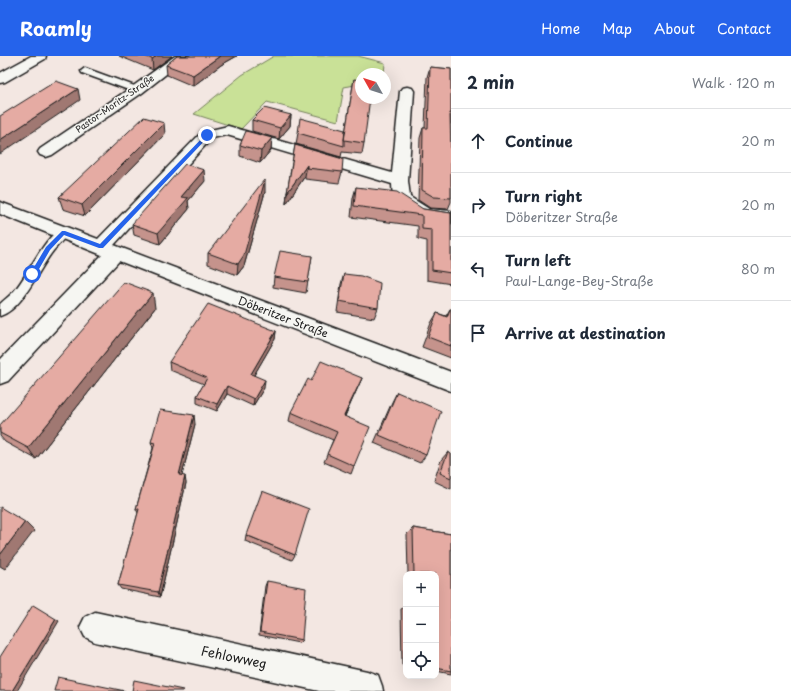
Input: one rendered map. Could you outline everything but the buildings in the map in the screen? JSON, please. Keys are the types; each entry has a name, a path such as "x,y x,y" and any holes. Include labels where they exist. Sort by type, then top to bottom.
{"street":[{"path":"0,79 40,56"},
{"name":"Pastor-Moritz-Straße","path":"46,152 137,90 183,56"},
{"path":"407,91 400,180 402,200 425,214 451,217"},
{"path":"0,375 207,135 228,130 400,180"},
{"name":"Döberitzer Straße","path":"0,208 451,382"},
{"name":"Fehlowweg","path":"95,627 367,686 367,691"}],"lane":[{"path":"85,71 137,90"},
{"path":"0,311 19,294 48,249 63,232"}],"green space":[{"path":"274,56 358,56 385,63 385,68 355,68 355,85 344,87 338,121 267,102 241,129 194,114 242,75"}],"route":[{"path":"32,274 48,249 63,232 101,247 207,135"}]}
